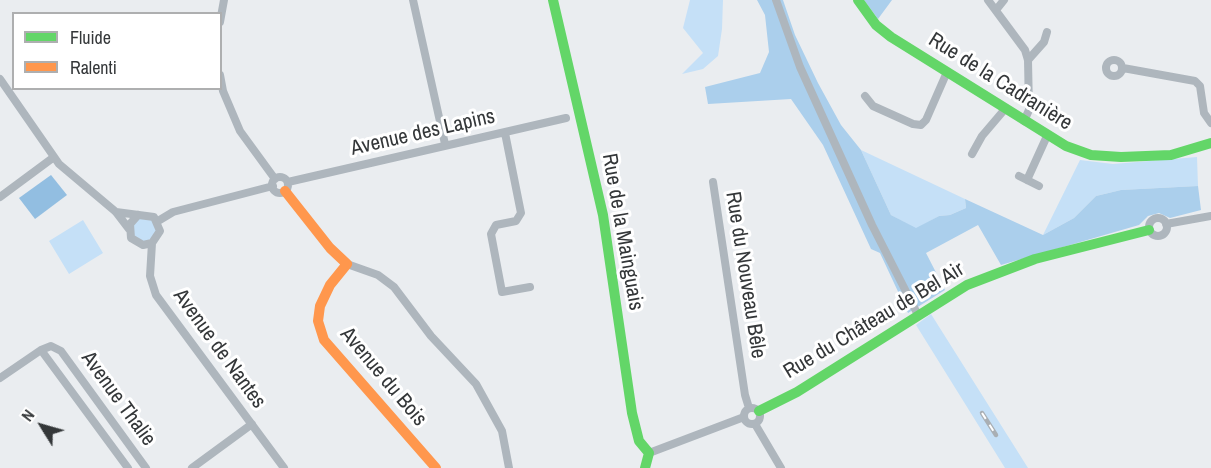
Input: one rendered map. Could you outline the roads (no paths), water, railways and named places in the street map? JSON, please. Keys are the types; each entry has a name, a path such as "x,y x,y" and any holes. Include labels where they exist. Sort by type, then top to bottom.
{"street":[{"path":"413,0 445,144"},
{"name":"Rue de la Mainguais","path":"553,0 603,214 632,413 639,441 649,453"},
{"path":"776,0 801,67 867,214 918,315"},
{"name":"Rue de la Cadranière","path":"858,0 883,32 1047,136 1074,150 1110,157 1171,155 1211,143"},
{"path":"988,0 1025,50 1028,60 1029,110 1024,121"},
{"path":"996,10 1004,0"},
{"path":"1028,60 1044,42 1047,32"},
{"path":"1123,68 1195,81 1200,86 1204,113 1211,123"},
{"path":"866,96 873,106 913,124 921,125 926,120 947,72"},
{"path":"1,82 54,157 116,212 129,229 131,238 138,244 152,243 160,231 158,221 149,214 116,212"},
{"path":"222,82 230,109 240,131 274,182 277,192 286,187"},
{"path":"972,154 982,136 1005,109"},
{"name":"Avenue des Lapins","path":"286,187 445,144 505,133 566,118"},
{"path":"505,133 521,213 516,221 496,225 491,234 502,292 530,287"},
{"path":"1027,180 1047,136"},
{"path":"0,197 54,157"},
{"path":"1019,176 1039,186"},
{"path":"158,221 173,212 274,182 282,177 286,187 330,248 346,264 378,275 394,287 431,336 476,384 502,431 509,468"},
{"name":"Rue du Nouveau Bêle","path":"713,182 745,395 754,410"},
{"path":"129,229 132,220 138,215"},
{"path":"1166,224 1211,216"},
{"path":"1155,219 1161,219 1166,224 1166,231 1160,235 1154,235 1149,230 1150,223 1155,219"},
{"name":"Rue du Château de Bel Air","path":"754,410 796,392 967,285 1035,259 1149,230"},
{"name":"Avenue de Nantes","path":"152,243 150,276 156,295 284,468"},
{"name":"Avenue du Bois","path":"346,264 330,285 320,306 318,321 324,340 436,468"},
{"name":"Avenue Thalie","path":"41,350 51,346 61,351 146,468"},
{"path":"0,378 41,350 128,468"},
{"path":"745,410 754,410 760,420 755,424 748,423 744,417 745,410"},
{"path":"645,468 649,453 744,417"},
{"path":"192,468 252,424"},
{"path":"755,424 781,468"}],"railway":[{"path":"982,413 996,435"}]}
